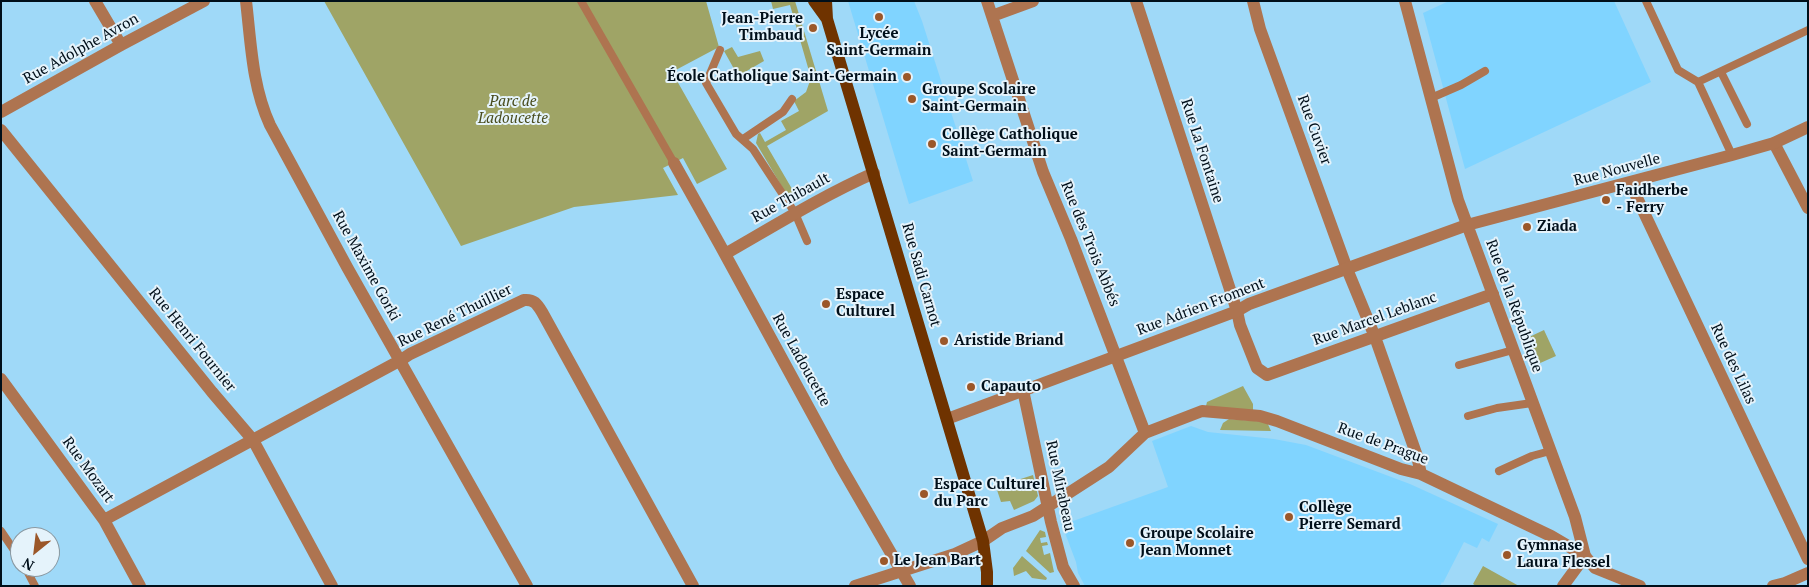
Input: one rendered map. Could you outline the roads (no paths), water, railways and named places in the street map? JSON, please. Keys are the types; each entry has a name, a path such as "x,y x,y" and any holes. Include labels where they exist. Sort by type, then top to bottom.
{"main road":[{"name":"Rue Sadi Carnot","path":"814,1 827,19"},
{"name":"Rue Sadi Carnot","path":"826,1 827,19 983,541 987,586"}],"street":[{"path":"95,1 121,45"},
{"name":"Rue Adolphe Avron","path":"1,112 204,1"},
{"name":"Rue Maxime Gorki","path":"246,1 256,83 261,106 270,125 342,258 527,586"},
{"name":"Rue des Trois Abbés","path":"987,1 1043,172 1145,433"},
{"path":"992,16 1034,1"},
{"name":"Rue La Fontaine","path":"1136,1 1240,325 1257,368 1267,375"},
{"name":"Rue Cuvier","path":"1253,1 1260,29 1347,268 1375,336 1417,456 1421,474"},
{"name":"Rue de la République","path":"1405,1 1466,225 1575,517 1585,556"},
{"name":"Rue Nouvelle","path":"1466,225 1732,156 1774,143 1808,127"},
{"name":"Rue Henri Fournier","path":"1,130 212,392 253,440 332,586"},
{"path":"1774,143 1808,208"},
{"name":"Rue Ladoucette","path":"674,163 836,457 910,586"},
{"name":"Rue Thibault","path":"725,254 851,183 874,173"},
{"name":"Rue des Lilas","path":"1630,183 1808,559"},
{"name":"Rue Adrien Froment","path":"946,419 1237,311 1249,304 1466,225"},
{"name":"Rue Marcel Leblanc","path":"1267,375 1493,294"},
{"name":"Rue René Thuillier","path":"104,520 410,354 524,300 530,299 535,302 693,586"},
{"name":"Rue Mozart","path":"1,379 104,520 140,586"},
{"name":"Rue Mirabeau","path":"1023,390 1063,567 1074,586"},
{"name":"Rue de Prague","path":"1145,433 1202,411 1260,416 1401,469 1421,474 1551,536 1585,556"},
{"path":"855,586 903,571 940,565 1002,528 1033,516 1109,467 1145,433"},
{"path":"1563,586 1585,556 1595,568 1640,586"},
{"path":"1773,586 1808,573"}],"lane":[{"path":"581,1 674,163"},
{"path":"1646,1 1678,70 1698,82 1732,156"},
{"path":"1698,82 1808,30"},
{"path":"720,50 706,83 736,134 753,149 795,214 807,241"},
{"path":"1431,98 1486,71"},
{"path":"1721,72 1747,124"},
{"path":"743,139 783,112 792,99"},
{"path":"1459,366 1513,350"},
{"path":"1468,416 1497,408 1532,403"},
{"path":"1499,471 1532,456 1550,451"},
{"path":"1,531 10,544"}],"place":[{"name":"Lycée Saint-Germain","path":"879,17"},
{"name":"Jean-Pierre Timbaud","path":"813,28"},
{"name":"École Catholique Saint-Germain","path":"907,77"},
{"name":"Groupe Scolaire Saint-Germain","path":"912,99"},
{"name":"Collège Catholique Saint-Germain","path":"932,144"},
{"name":"Faidherbe - Ferry","path":"1606,200"},
{"name":"Ziada","path":"1527,227"},
{"name":"Espace Culturel","path":"826,304"},
{"name":"Aristide Briand","path":"944,341"},
{"name":"Capauto","path":"971,387"},
{"name":"Espace Culturel du Parc","path":"924,494"},
{"name":"Collège Pierre Semard","path":"1289,517"},
{"name":"Groupe Scolaire Jean Monnet","path":"1130,543"},
{"name":"Gymnase Laura Flessel","path":"1507,555"},
{"name":"Le Jean Bart","path":"884,561"}],"park label":[{"name":"Parc de Ladoucette","path":"513,110"}]}
